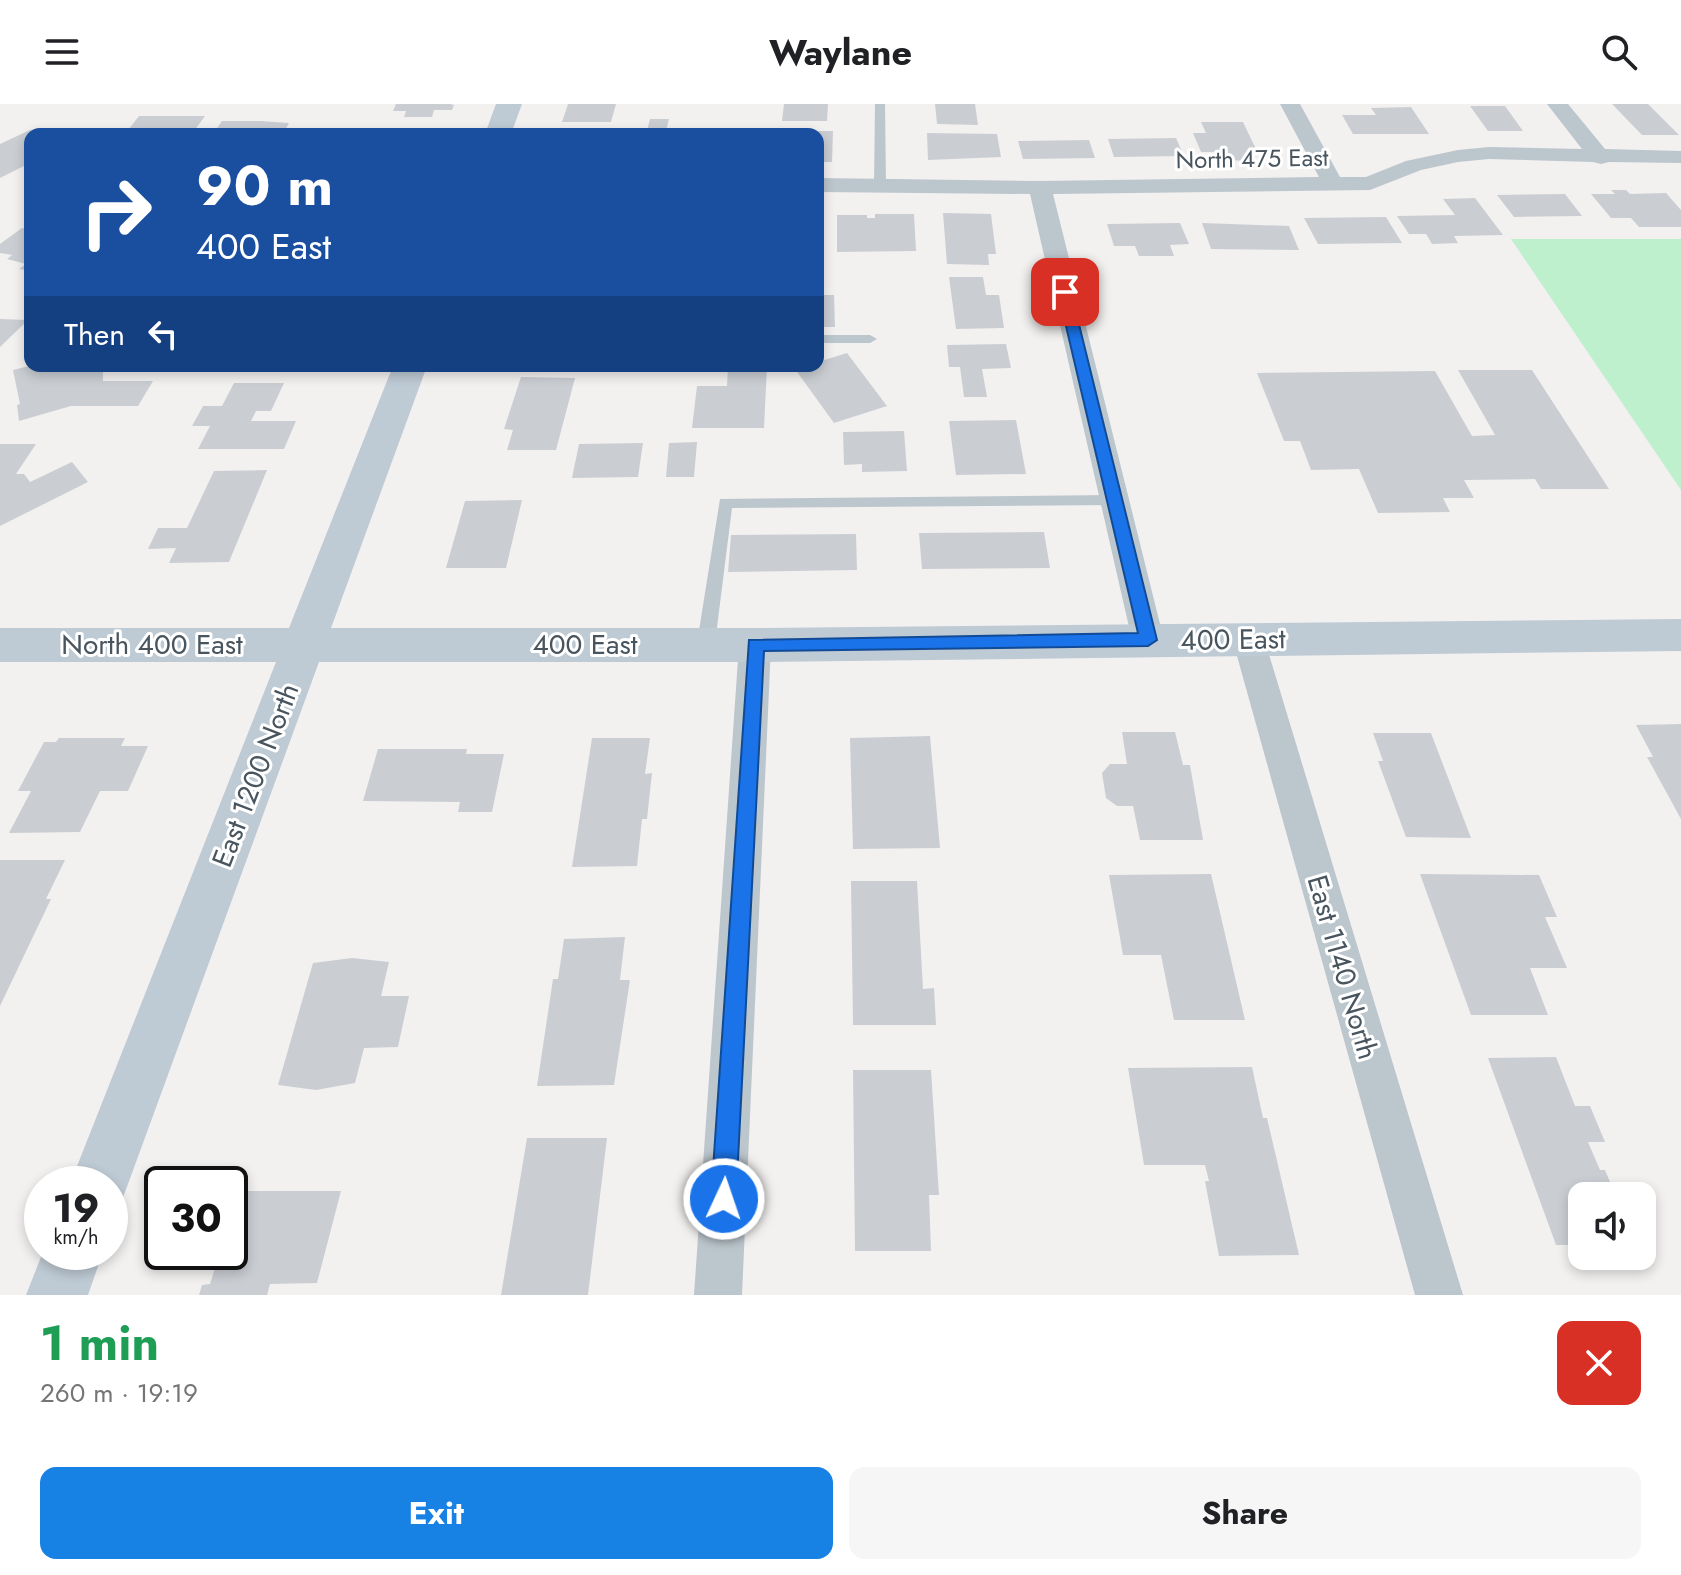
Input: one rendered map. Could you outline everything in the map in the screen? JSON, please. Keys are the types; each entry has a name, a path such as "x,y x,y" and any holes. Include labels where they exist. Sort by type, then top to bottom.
{"street":[{"path":"500,128 509,104"},
{"path":"1290,104 1333,184"},
{"path":"1557,104 1601,158"},
{"name":"North 475 East","path":"824,185 1040,188 1370,183 1409,165 1458,155 1681,157"},
{"path":"1040,188 1148,640"},
{"name":"East 1200 North","path":"106,1166 408,372"},
{"name":"400 East","path":"305,644 755,645 1681,635"},
{"name":"East 1140 North","path":"1248,638 1439,1295"},
{"name":"North 400 East","path":"0,645 305,644"},
{"path":"718,1295 755,645"},
{"path":"57,1295 66,1270"}],"lane":[{"path":"880,104 880,186"},
{"path":"824,339 870,339"},
{"path":"706,643 725,503 1115,500"}],"green space":[{"path":"1511,239 1681,239 1681,490"}],"building":[{"path":"396,104 454,105 452,110 434,110 432,117 404,117 406,111 393,111"},
{"path":"568,104 616,104 611,122 562,122"},
{"path":"784,104 828,104 827,121 782,121"},
{"path":"935,104 975,104 978,125 937,124"},
{"path":"1612,104 1648,104 1679,135 1642,135"},
{"path":"1470,106 1505,106 1523,131 1488,131"},
{"path":"1411,107 1429,134 1353,134 1342,115 1376,115 1371,108"},
{"path":"139,116 205,116 196,128 130,128"},
{"path":"650,119 669,119 667,128 648,128"},
{"path":"222,121 289,123 286,128 217,128"},
{"path":"1201,122 1243,122 1256,149 1248,149 1253,160 1218,161 1214,152 1201,152 1193,133 1206,133"},
{"path":"824,131 833,131 832,162 824,162"},
{"path":"24,133 24,166 0,178 0,144"},
{"path":"927,133 997,134 1001,157 928,160"},
{"path":"1176,138 1184,156 1114,157 1108,139"},
{"path":"1089,140 1095,158 1023,159 1018,141"},
{"path":"1611,190 1626,190 1630,194 1666,193 1681,210 1681,227 1639,227 1631,218 1611,218 1591,194 1615,194"},
{"path":"1565,194 1582,216 1514,217 1497,195"},
{"path":"1475,198 1503,235 1454,236 1458,243 1432,244 1426,234 1409,234 1397,216 1455,215 1443,199"},
{"path":"943,213 991,214 996,254 988,254 989,265 947,264"},
{"path":"875,214 914,214 916,251 837,252 837,215 875,218"},
{"path":"1386,217 1402,243 1318,244 1304,218"},
{"path":"1180,223 1189,244 1170,245 1174,256 1139,256 1135,246 1114,246 1107,224"},
{"path":"1202,223 1289,226 1299,250 1211,249"},
{"path":"24,228 24,263 7,259 12,255 0,253 0,244"},
{"path":"949,277 983,277 986,295 999,295 1004,328 956,329"},
{"path":"824,295 834,295 835,327 824,327"},
{"path":"0,319 24,320 24,324 0,347"},
{"path":"1006,344 1011,368 982,369 987,397 964,397 960,367 949,367 947,345"},
{"path":"847,353 887,406 834,423 797,372 824,372 824,360"},
{"path":"24,367 24,372 103,372 103,381 153,381 138,406 71,406 19,421 17,405 20,404 13,370"},
{"path":"1458,370 1532,370 1609,489 1541,489 1535,479 1464,480 1474,498 1443,498 1450,512 1378,513 1359,469 1311,470 1300,441 1284,441 1257,373 1435,371 1472,436 1495,435"},
{"path":"728,372 767,372 764,428 692,428 697,386 727,386"},
{"path":"521,377 575,378 556,450 507,450 513,430 504,429"},
{"path":"234,383 284,383 271,411 256,411 251,421 296,421 284,449 198,449 210,426 192,426 203,406 222,406"},
{"path":"1016,420 1026,474 956,475 949,421"},
{"path":"904,431 907,471 862,472 862,464 844,465 843,432"},
{"path":"697,442 694,477 666,477 669,443"},
{"path":"643,443 638,477 572,478 579,444"},
{"path":"0,444 36,444 16,474 24,474 30,482 72,462 88,482 0,526"},
{"path":"267,470 229,562 169,563 176,548 148,549 158,528 187,528 214,471"},
{"path":"522,500 506,568 446,568 465,501"},
{"path":"1044,532 1050,568 922,569 919,533"},
{"path":"856,534 857,570 728,572 731,535"},
{"path":"1681,724 1681,819 1647,757 1653,757 1636,725"},
{"path":"1122,732 1175,732 1183,765 1190,765 1203,840 1140,840 1133,806 1117,806 1106,798 1102,773 1110,764 1127,764"},
{"path":"1373,733 1431,733 1471,838 1406,837 1378,761 1383,761"},
{"path":"930,736 940,848 853,849 850,738"},
{"path":"59,738 125,738 121,746 148,746 128,791 100,791 80,832 9,833 31,791 18,791 44,742 56,742"},
{"path":"592,738 650,738 645,774 652,773 647,819 642,819 637,866 572,867"},
{"path":"378,749 467,749 466,754 504,754 492,812 458,812 460,802 363,801"},
{"path":"0,860 65,860 46,899 51,899 0,1006"},
{"path":"1211,874 1245,1020 1174,1020 1161,955 1123,955 1109,875"},
{"path":"1420,874 1539,875 1557,917 1545,917 1567,968 1530,968 1548,1015 1471,1015"},
{"path":"851,881 917,881 923,989 934,988 936,1025 853,1025"},
{"path":"625,937 620,980 630,980 614,1085 537,1086 553,979 558,979 564,939"},
{"path":"352,958 389,962 381,996 409,996 398,1047 364,1048 355,1083 316,1090 278,1085 313,963"},
{"path":"1556,1057 1575,1106 1590,1106 1605,1142 1588,1142 1600,1170 1605,1170 1610,1182 1568,1182 1568,1245 1556,1245 1488,1058"},
{"path":"1252,1067 1299,1255 1219,1256 1205,1181 1209,1181 1205,1165 1144,1165 1128,1068"},
{"path":"853,1070 931,1070 939,1195 929,1195 931,1251 855,1251"},
{"path":"527,1138 607,1138 588,1295 501,1295"},
{"path":"248,1191 341,1191 317,1283 270,1284 267,1295 199,1295 202,1285 210,1284 214,1270 248,1270"}],"route":[{"path":"724,1199 755,645 1148,640 1065,292"}]}
